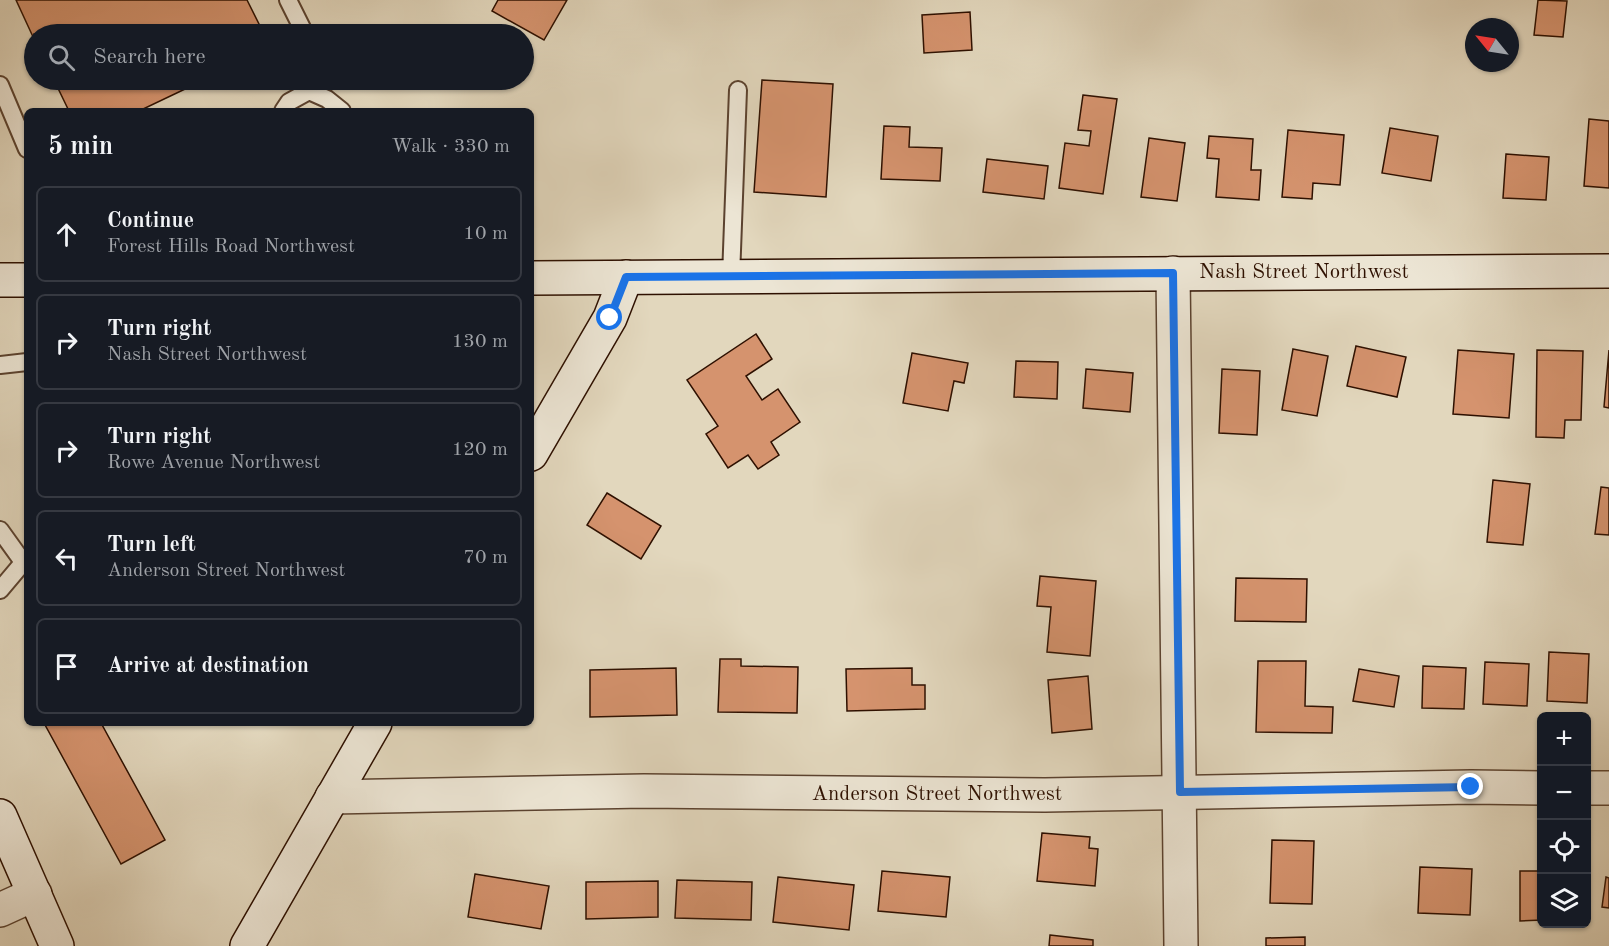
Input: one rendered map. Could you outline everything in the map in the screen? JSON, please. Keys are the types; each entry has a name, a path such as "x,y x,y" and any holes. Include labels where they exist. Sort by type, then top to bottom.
{"street":[{"name":"Nash Street Northwest","path":"534,278 1609,271"},
{"path":"1173,273 1181,946"},
{"path":"534,449 610,318 626,277"},
{"path":"0,280 24,280"},
{"path":"247,946 373,726"},
{"name":"Anderson Street Northwest","path":"332,797 644,791 1046,795 1471,787 1537,788"},
{"path":"1591,788 1609,788"},
{"path":"0,816 57,946"},
{"path":"0,910 35,894"}],"lane":[{"path":"288,0 300,24"},
{"path":"0,85 24,142"},
{"path":"326,90 327,99"},
{"path":"731,277 738,90"},
{"path":"285,108 289,102 309,91 327,99 338,108"},
{"path":"0,365 24,362"},
{"path":"0,531 24,559"},
{"path":"0,590 24,561"}],"building":[{"path":"16,0 247,0 259,24 27,24"},
{"path":"498,0 567,0 544,40 534,34 534,24 515,24 492,11"},
{"path":"1538,0 1567,1 1563,37 1534,35"},
{"path":"970,12 972,50 924,53 922,15"},
{"path":"762,80 833,84 826,197 754,192"},
{"path":"59,90 183,90 145,108 68,108"},
{"path":"1083,95 1117,99 1103,194 1059,188 1065,143 1089,146 1091,131 1078,130"},
{"path":"1589,119 1609,121 1609,188 1584,186"},
{"path":"884,126 910,127 909,147 942,148 940,181 881,179"},
{"path":"1390,128 1438,136 1431,181 1382,173"},
{"path":"1288,130 1344,135 1340,185 1313,183 1312,199 1282,197"},
{"path":"1209,136 1253,139 1251,170 1261,170 1259,200 1216,197 1219,159 1207,158"},
{"path":"1149,138 1185,143 1177,201 1141,197"},
{"path":"1506,154 1549,157 1546,200 1503,198"},
{"path":"987,159 1048,166 1044,199 983,192"},
{"path":"756,334 772,359 746,376 762,400 778,389 800,422 771,442 779,455 758,469 748,455 728,468 706,434 718,426 687,380"},
{"path":"1356,346 1406,357 1397,397 1347,386"},
{"path":"1293,349 1328,356 1317,416 1282,410"},
{"path":"1458,350 1514,354 1509,418 1453,414"},
{"path":"1537,350 1583,351 1581,420 1565,420 1564,438 1536,437"},
{"path":"1609,350 1609,408 1604,407"},
{"path":"912,353 968,363 964,383 954,381 948,411 903,403"},
{"path":"1016,361 1058,362 1057,399 1014,397"},
{"path":"1086,369 1133,373 1130,412 1083,408"},
{"path":"1222,369 1260,371 1257,435 1219,433"},
{"path":"1493,480 1530,484 1523,545 1487,542"},
{"path":"1601,487 1609,488 1609,535 1595,534"},
{"path":"607,493 661,526 641,559 587,525"},
{"path":"1040,576 1096,581 1090,656 1047,652 1051,607 1037,606"},
{"path":"1236,578 1307,579 1306,622 1235,621"},
{"path":"1549,652 1589,654 1587,703 1547,701"},
{"path":"720,659 741,659 741,666 798,667 797,713 718,712"},
{"path":"1258,661 1306,661 1305,706 1333,707 1332,733 1256,732"},
{"path":"1485,662 1529,664 1527,706 1483,704"},
{"path":"1423,666 1466,668 1464,709 1422,708"},
{"path":"676,668 677,715 590,717 590,670"},
{"path":"912,668 912,685 925,685 925,709 847,711 846,669"},
{"path":"1359,669 1399,676 1394,707 1353,701"},
{"path":"1088,676 1092,729 1052,733 1048,680"},
{"path":"46,726 103,726 165,840 121,864"},
{"path":"1042,833 1090,837 1089,848 1098,849 1095,886 1037,881"},
{"path":"1272,840 1314,841 1312,904 1270,903"},
{"path":"1420,867 1472,869 1470,915 1418,913"},
{"path":"882,871 950,877 946,917 878,911"},
{"path":"1520,871 1537,871 1537,920 1520,921"},
{"path":"475,874 549,886 541,929 468,917"},
{"path":"778,877 854,885 849,930 773,922"},
{"path":"1606,877 1609,878 1609,908 1602,907"},
{"path":"677,880 752,882 751,920 675,918"},
{"path":"658,881 658,917 586,919 586,882"},
{"path":"1050,935 1093,940 1093,946 1049,946"},
{"path":"1305,937 1305,946 1266,946 1266,938"}],"route":[{"path":"610,318 626,277 1173,273 1180,792 1471,787"}]}
